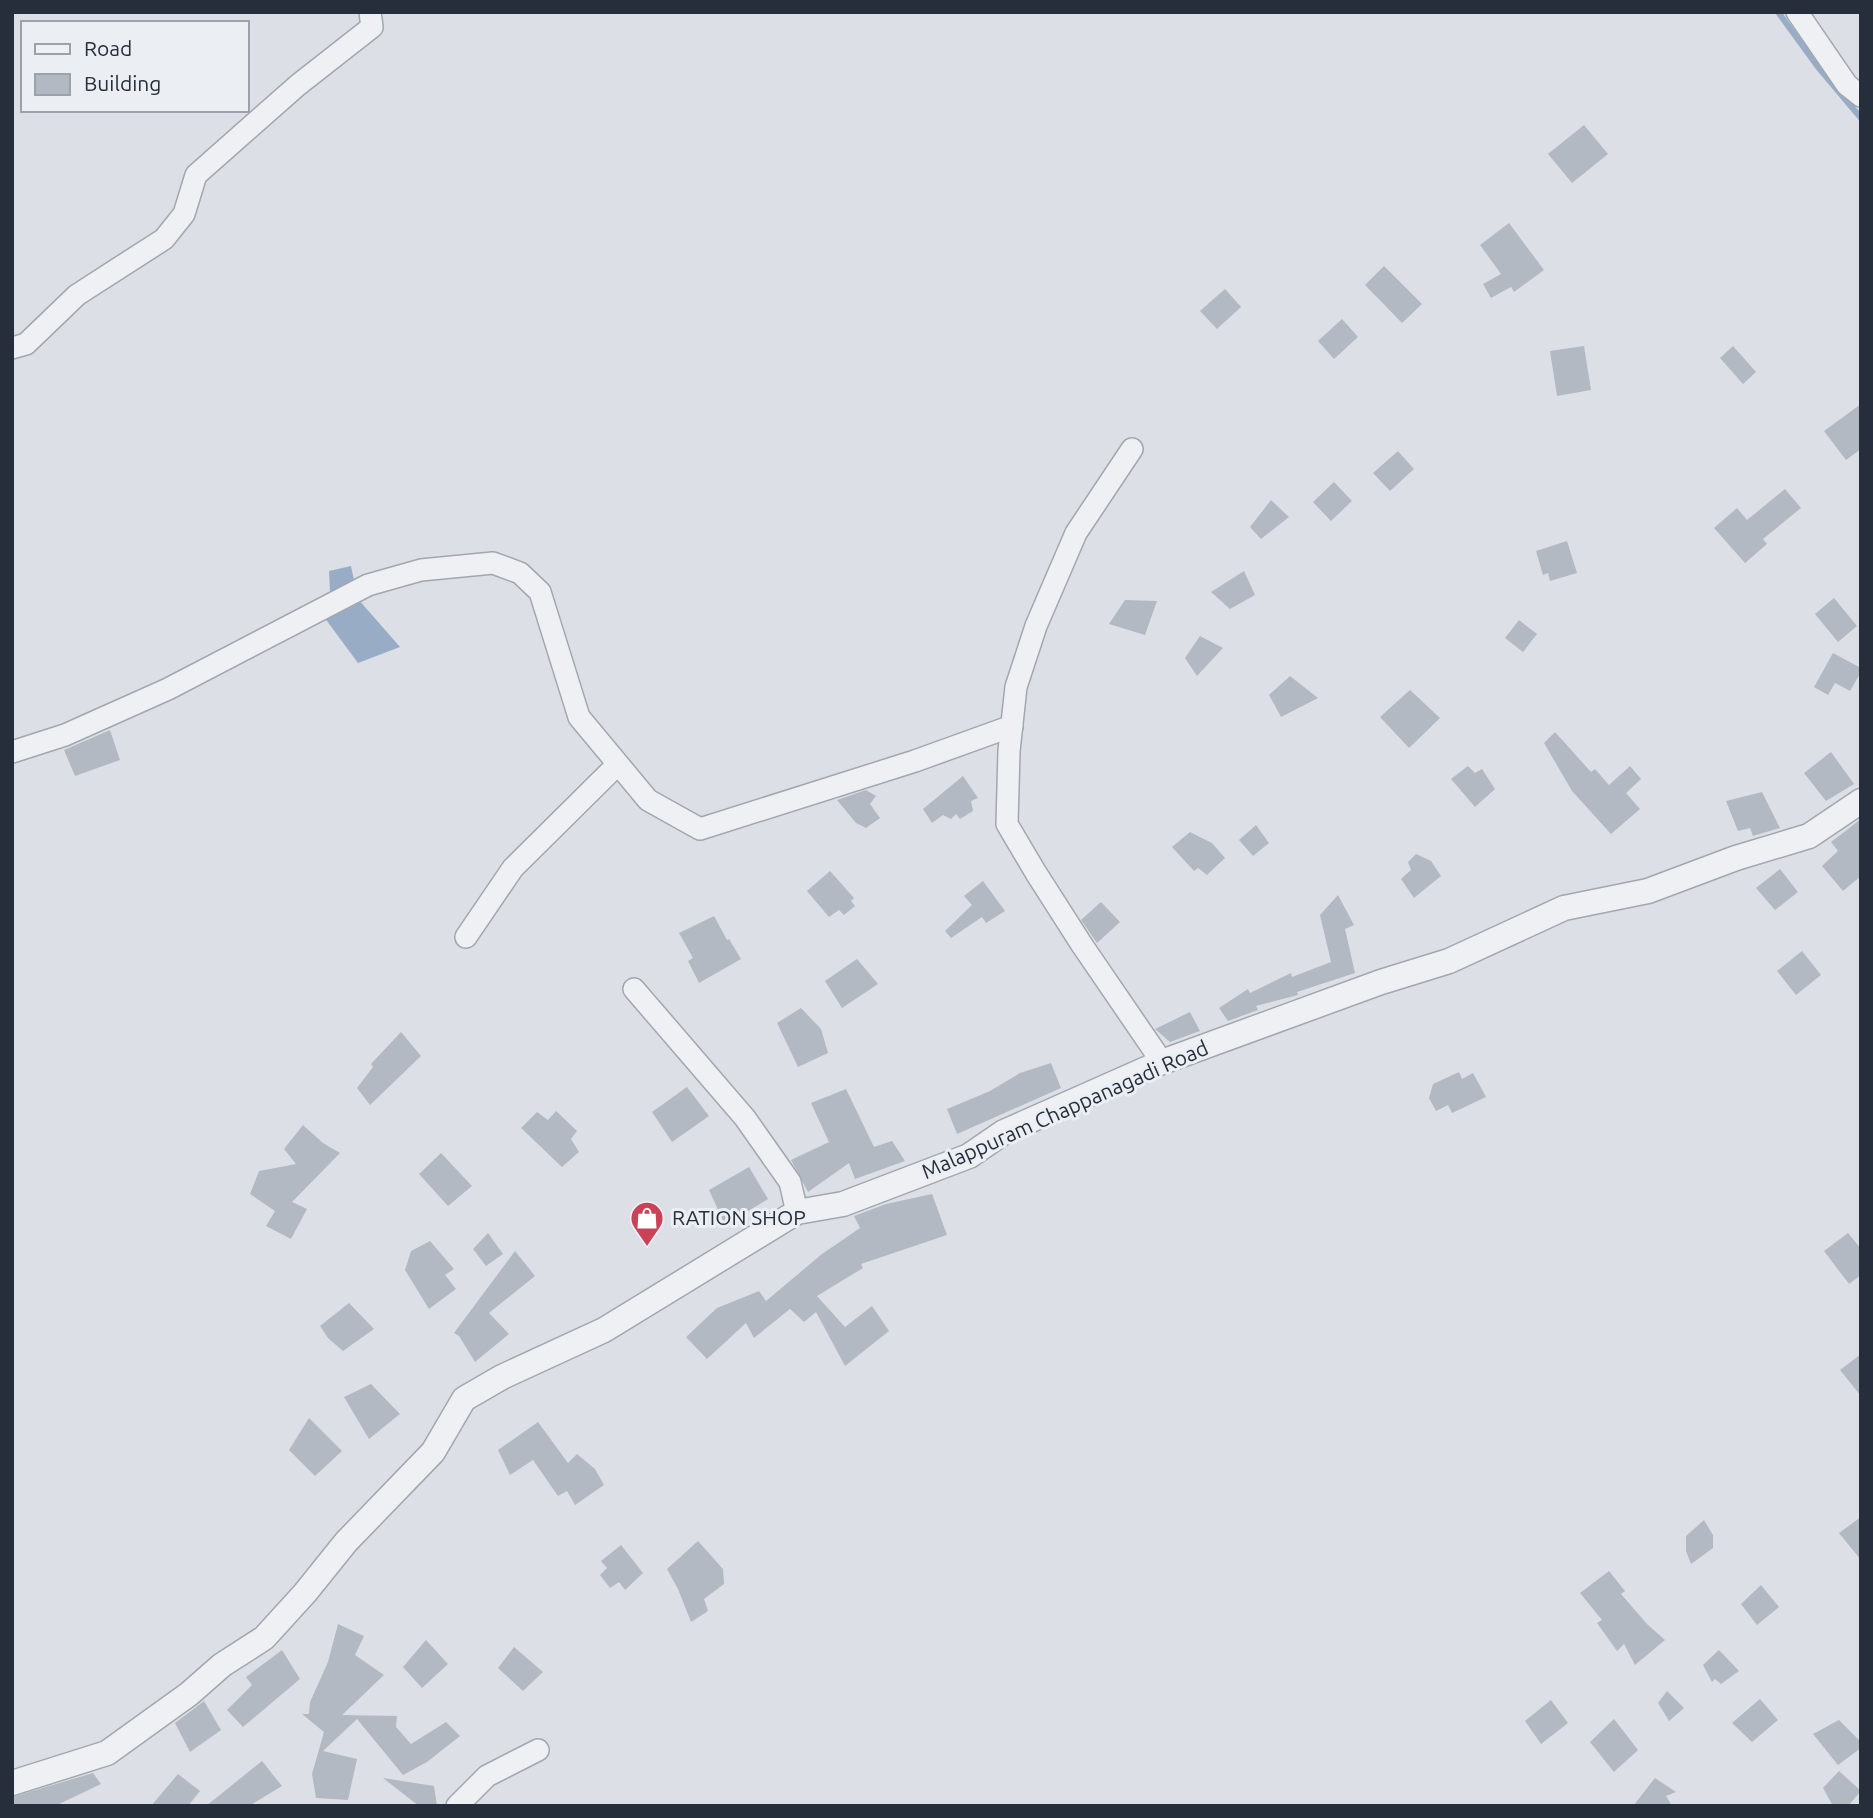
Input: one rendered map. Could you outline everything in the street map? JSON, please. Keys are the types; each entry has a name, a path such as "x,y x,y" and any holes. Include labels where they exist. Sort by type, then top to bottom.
{"street":[{"path":"12,348 26,344 77,295 164,239 184,214 196,175 298,85 372,26 370,12"},
{"path":"1797,12 1847,85 1861,96"},
{"path":"1132,449 1076,533 1028,650 1016,687 1009,751 1007,824 1082,945 1162,1062"},
{"path":"12,752 65,735 167,689 368,585 421,570 493,563 520,573 540,592 579,717 648,800 700,829 915,761 1012,726"},
{"path":"466,937 513,868 617,765"},
{"name":"Malappuram Chappanagadi Road","path":"12,1783 107,1754 189,1694 222,1665 264,1638 346,1542 433,1452 464,1399 502,1377 604,1330 797,1212 844,1204 970,1156 1004,1132 1162,1062 1381,982 1449,961 1564,908 1648,891 1736,858 1809,836 1861,800"},
{"path":"635,989 746,1118 790,1181 797,1212"},
{"path":"457,1806 487,1776 538,1750"}],"water":[{"path":"351,566 358,599 400,647 358,663 324,617 330,592 329,571"}],"building":[{"path":"1584,125 1608,154 1572,183 1548,154"},
{"path":"1509,223 1544,270 1514,292 1511,287 1491,298 1483,284 1501,274 1480,245"},
{"path":"1384,266 1422,304 1402,323 1365,285"},
{"path":"1225,289 1241,307 1217,329 1200,311"},
{"path":"1342,319 1358,337 1334,359 1318,341"},
{"path":"1584,346 1591,390 1557,396 1550,351"},
{"path":"1733,346 1756,372 1743,384 1720,358"},
{"path":"1861,404 1861,449 1846,460 1824,431"},
{"path":"1398,451 1414,469 1390,491 1373,473"},
{"path":"1334,482 1352,501 1331,521 1313,502"},
{"path":"1785,489 1801,508 1763,539 1767,544 1745,563 1714,528 1737,508 1747,520"},
{"path":"1271,500 1289,517 1261,539 1250,527"},
{"path":"1567,541 1577,573 1550,581 1548,573 1543,575 1536,551"},
{"path":"1244,571 1255,595 1230,609 1211,592"},
{"path":"1834,598 1857,626 1838,642 1815,614"},
{"path":"1125,600 1157,601 1145,635 1109,624"},
{"path":"1519,620 1537,634 1523,652 1505,638"},
{"path":"1200,636 1223,648 1197,676 1185,658"},
{"path":"1833,653 1861,668 1861,672 1850,691 1835,683 1828,695 1814,687"},
{"path":"1290,676 1318,698 1281,717 1269,695"},
{"path":"1410,690 1440,718 1409,748 1380,717"},
{"path":"110,730 120,760 75,776 64,750"},
{"path":"1555,732 1591,772 1595,769 1609,785 1630,766 1641,779 1626,793 1640,809 1611,834 1572,791 1544,743"},
{"path":"1831,752 1854,784 1826,801 1804,773"},
{"path":"1468,766 1475,773 1482,769 1495,789 1475,807 1451,779"},
{"path":"963,776 978,798 971,801 973,811 960,819 956,814 951,819 943,815 932,823 923,809"},
{"path":"866,790 876,796 870,804 880,818 866,828 856,823 837,800"},
{"path":"1762,792 1780,828 1753,836 1750,828 1738,831 1726,801"},
{"path":"1861,819 1861,876 1843,891 1822,866 1838,851 1831,842"},
{"path":"1256,825 1269,843 1253,856 1239,840"},
{"path":"1190,832 1212,843 1225,858 1207,875 1198,868 1194,871 1172,847"},
{"path":"1416,854 1431,861 1441,876 1414,898 1401,879 1411,870 1408,862"},
{"path":"1780,869 1798,892 1775,910 1756,888"},
{"path":"830,871 854,898 851,901 855,906 844,915 839,910 829,917 807,891"},
{"path":"983,881 1005,911 986,923 982,917 951,938 945,931 972,905 964,896"},
{"path":"1338,895 1354,925 1345,929 1355,973 1297,992 1298,995 1256,1006 1258,1010 1228,1021 1219,1008 1248,989 1250,993 1291,973 1292,977 1331,962 1320,915"},
{"path":"1101,902 1120,922 1097,943 1081,920"},
{"path":"714,916 741,959 699,983 688,961 693,958 679,933"},
{"path":"1802,951 1821,975 1796,995 1777,971"},
{"path":"857,959 878,984 842,1008 825,981"},
{"path":"801,1008 821,1029 828,1053 798,1067 777,1023"},
{"path":"1190,1012 1200,1031 1170,1042 1155,1029"},
{"path":"401,1032 421,1056 370,1105 357,1088 373,1067 371,1064"},
{"path":"1051,1063 1061,1088 957,1134 947,1109 990,1091 1020,1073"},
{"path":"1459,1072 1462,1079 1473,1073 1486,1097 1452,1113 1448,1105 1436,1111 1429,1098 1433,1084"},
{"path":"687,1087 709,1116 672,1142 652,1112"},
{"path":"846,1089 874,1147 892,1141 905,1161 855,1179 849,1163 808,1192 791,1160 829,1142 811,1103"},
{"path":"556,1111 577,1131 571,1139 579,1152 562,1167 521,1128 537,1112 548,1120"},
{"path":"303,1125 323,1143 340,1153 292,1202 307,1209 291,1239 266,1226 275,1211 250,1194 259,1171 296,1164 284,1149"},
{"path":"441,1153 472,1186 448,1206 419,1174"},
{"path":"749,1167 768,1199 725,1225 709,1190"},
{"path":"932,1194 947,1235 861,1264 863,1268 817,1296 845,1327 872,1306 889,1331 845,1366 816,1312 804,1322 790,1309 754,1338 746,1323 707,1359 686,1337 717,1308 759,1291 766,1301 822,1254 860,1228 854,1216 886,1204"},
{"path":"488,1233 503,1254 486,1266 473,1249"},
{"path":"1848,1233 1861,1249 1861,1275 1849,1284 1824,1251"},
{"path":"430,1241 454,1269 445,1275 456,1289 429,1309 405,1270 411,1251"},
{"path":"515,1251 535,1276 489,1313 509,1334 475,1362 459,1336 454,1333"},
{"path":"349,1303 374,1329 343,1351 328,1338 320,1326"},
{"path":"1861,1354 1861,1396 1840,1370"},
{"path":"371,1384 400,1414 369,1439 344,1397"},
{"path":"309,1418 342,1451 315,1476 289,1450"},
{"path":"538,1422 568,1463 577,1454 595,1469 604,1485 575,1505 567,1491 558,1496 533,1460 510,1475 498,1450"},
{"path":"1861,1517 1861,1560 1839,1533"},
{"path":"1704,1520 1713,1535 1713,1548 1691,1564 1686,1551 1686,1536"},
{"path":"698,1541 723,1569 724,1584 704,1599 708,1611 691,1622 667,1569"},
{"path":"621,1545 643,1573 625,1590 619,1582 610,1588 600,1575 607,1568 601,1561"},
{"path":"1609,1571 1625,1591 1621,1594 1665,1640 1635,1665 1624,1644 1617,1651 1597,1623 1602,1620 1580,1593"},
{"path":"1761,1585 1779,1607 1757,1625 1741,1604"},
{"path":"338,1624 364,1636 355,1655 384,1675 342,1715 397,1716 396,1727 411,1744 446,1722 460,1736 427,1762 403,1775 357,1719 323,1751 357,1759 348,1800 316,1798 312,1774 324,1732 302,1714 309,1714 310,1702 328,1662"},
{"path":"426,1640 448,1664 422,1688 403,1667"},
{"path":"514,1647 543,1672 523,1691 498,1668"},
{"path":"282,1650 300,1679 243,1727 227,1710 252,1685 246,1677"},
{"path":"1719,1650 1739,1671 1721,1684 1715,1679 1712,1682 1703,1665"},
{"path":"1667,1691 1684,1708 1669,1721 1658,1703"},
{"path":"1760,1699 1778,1720 1752,1742 1732,1723"},
{"path":"1551,1700 1568,1723 1541,1744 1525,1721"},
{"path":"204,1701 221,1730 190,1752 175,1723"},
{"path":"1614,1719 1638,1750 1614,1772 1590,1742"},
{"path":"1839,1720 1861,1742 1861,1748 1838,1765 1813,1734"},
{"path":"262,1761 282,1786 249,1806 206,1806"},
{"path":"1839,1771 1861,1791 1848,1806 1833,1806 1823,1788"},
{"path":"93,1773 101,1784 55,1806 12,1806 12,1797"},
{"path":"178,1774 200,1791 188,1806 151,1806"},
{"path":"383,1778 434,1786 437,1806 419,1806"},
{"path":"1655,1778 1676,1792 1666,1796 1672,1806 1633,1806"}],"waterway":[{"path":"1778,12 1818,67 1861,118"}],"place":[{"name":"RATION SHOP","path":"647,1248"}]}
